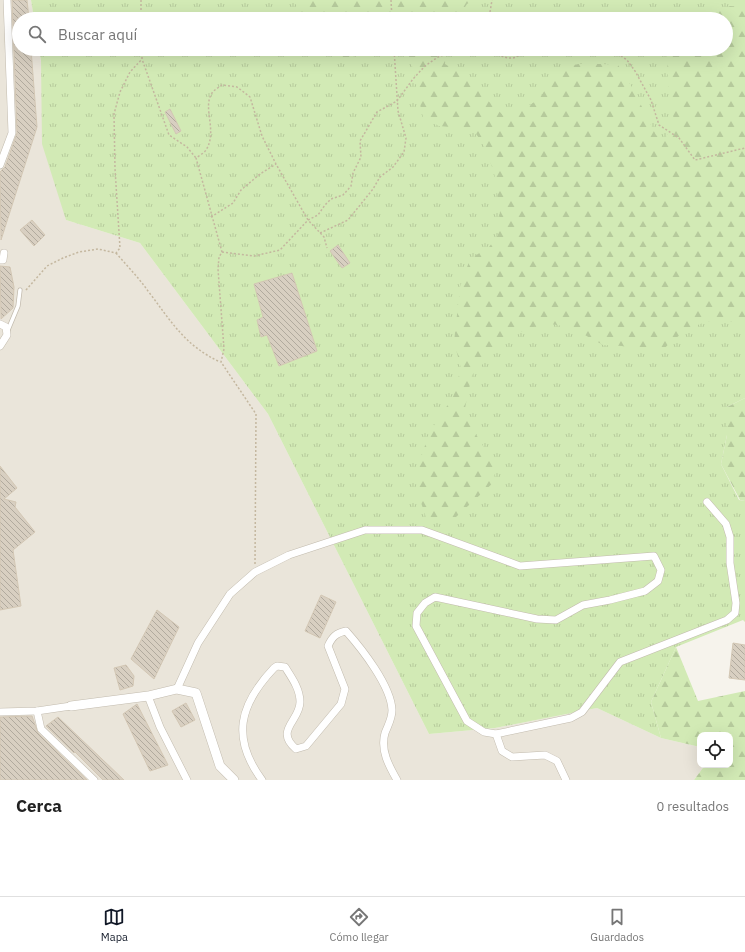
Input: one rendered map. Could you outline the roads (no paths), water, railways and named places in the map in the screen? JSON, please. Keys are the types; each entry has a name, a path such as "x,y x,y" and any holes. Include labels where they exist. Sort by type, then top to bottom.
{"street":[{"path":"0,166 12,133 7,0"},
{"path":"0,260 3,260 4,253"},
{"path":"0,324 6,327 7,331 6,340 0,346"},
{"path":"177,690 198,643 230,594 255,572 289,555 365,530 422,530 520,566 654,556 661,570 658,581 645,590 610,600 583,605 556,620 537,619 435,597 425,603 417,613 416,626 424,644 467,720 484,732 496,734 571,718 582,712 620,662 720,623 735,613 736,603 730,563 730,537 726,524 719,513 707,502"},
{"path":"262,780 255,770 244,747 242,728 246,705 274,668 277,666 286,667 299,693 300,702 299,710 287,728 287,737 296,749 306,746 341,704 345,689 328,646 332,638 338,633 346,631 358,645 390,699 391,721 385,734 384,754 397,780"},
{"path":"0,712 37,711 148,696 177,690 196,693 220,766 234,780"},
{"path":"148,696 160,727 187,780"},
{"path":"37,711 41,729 94,780"},
{"path":"496,734 502,751 512,757 545,755 557,761 566,780"}],"lane":[{"path":"7,331 14,318 20,297 20,290"}]}
